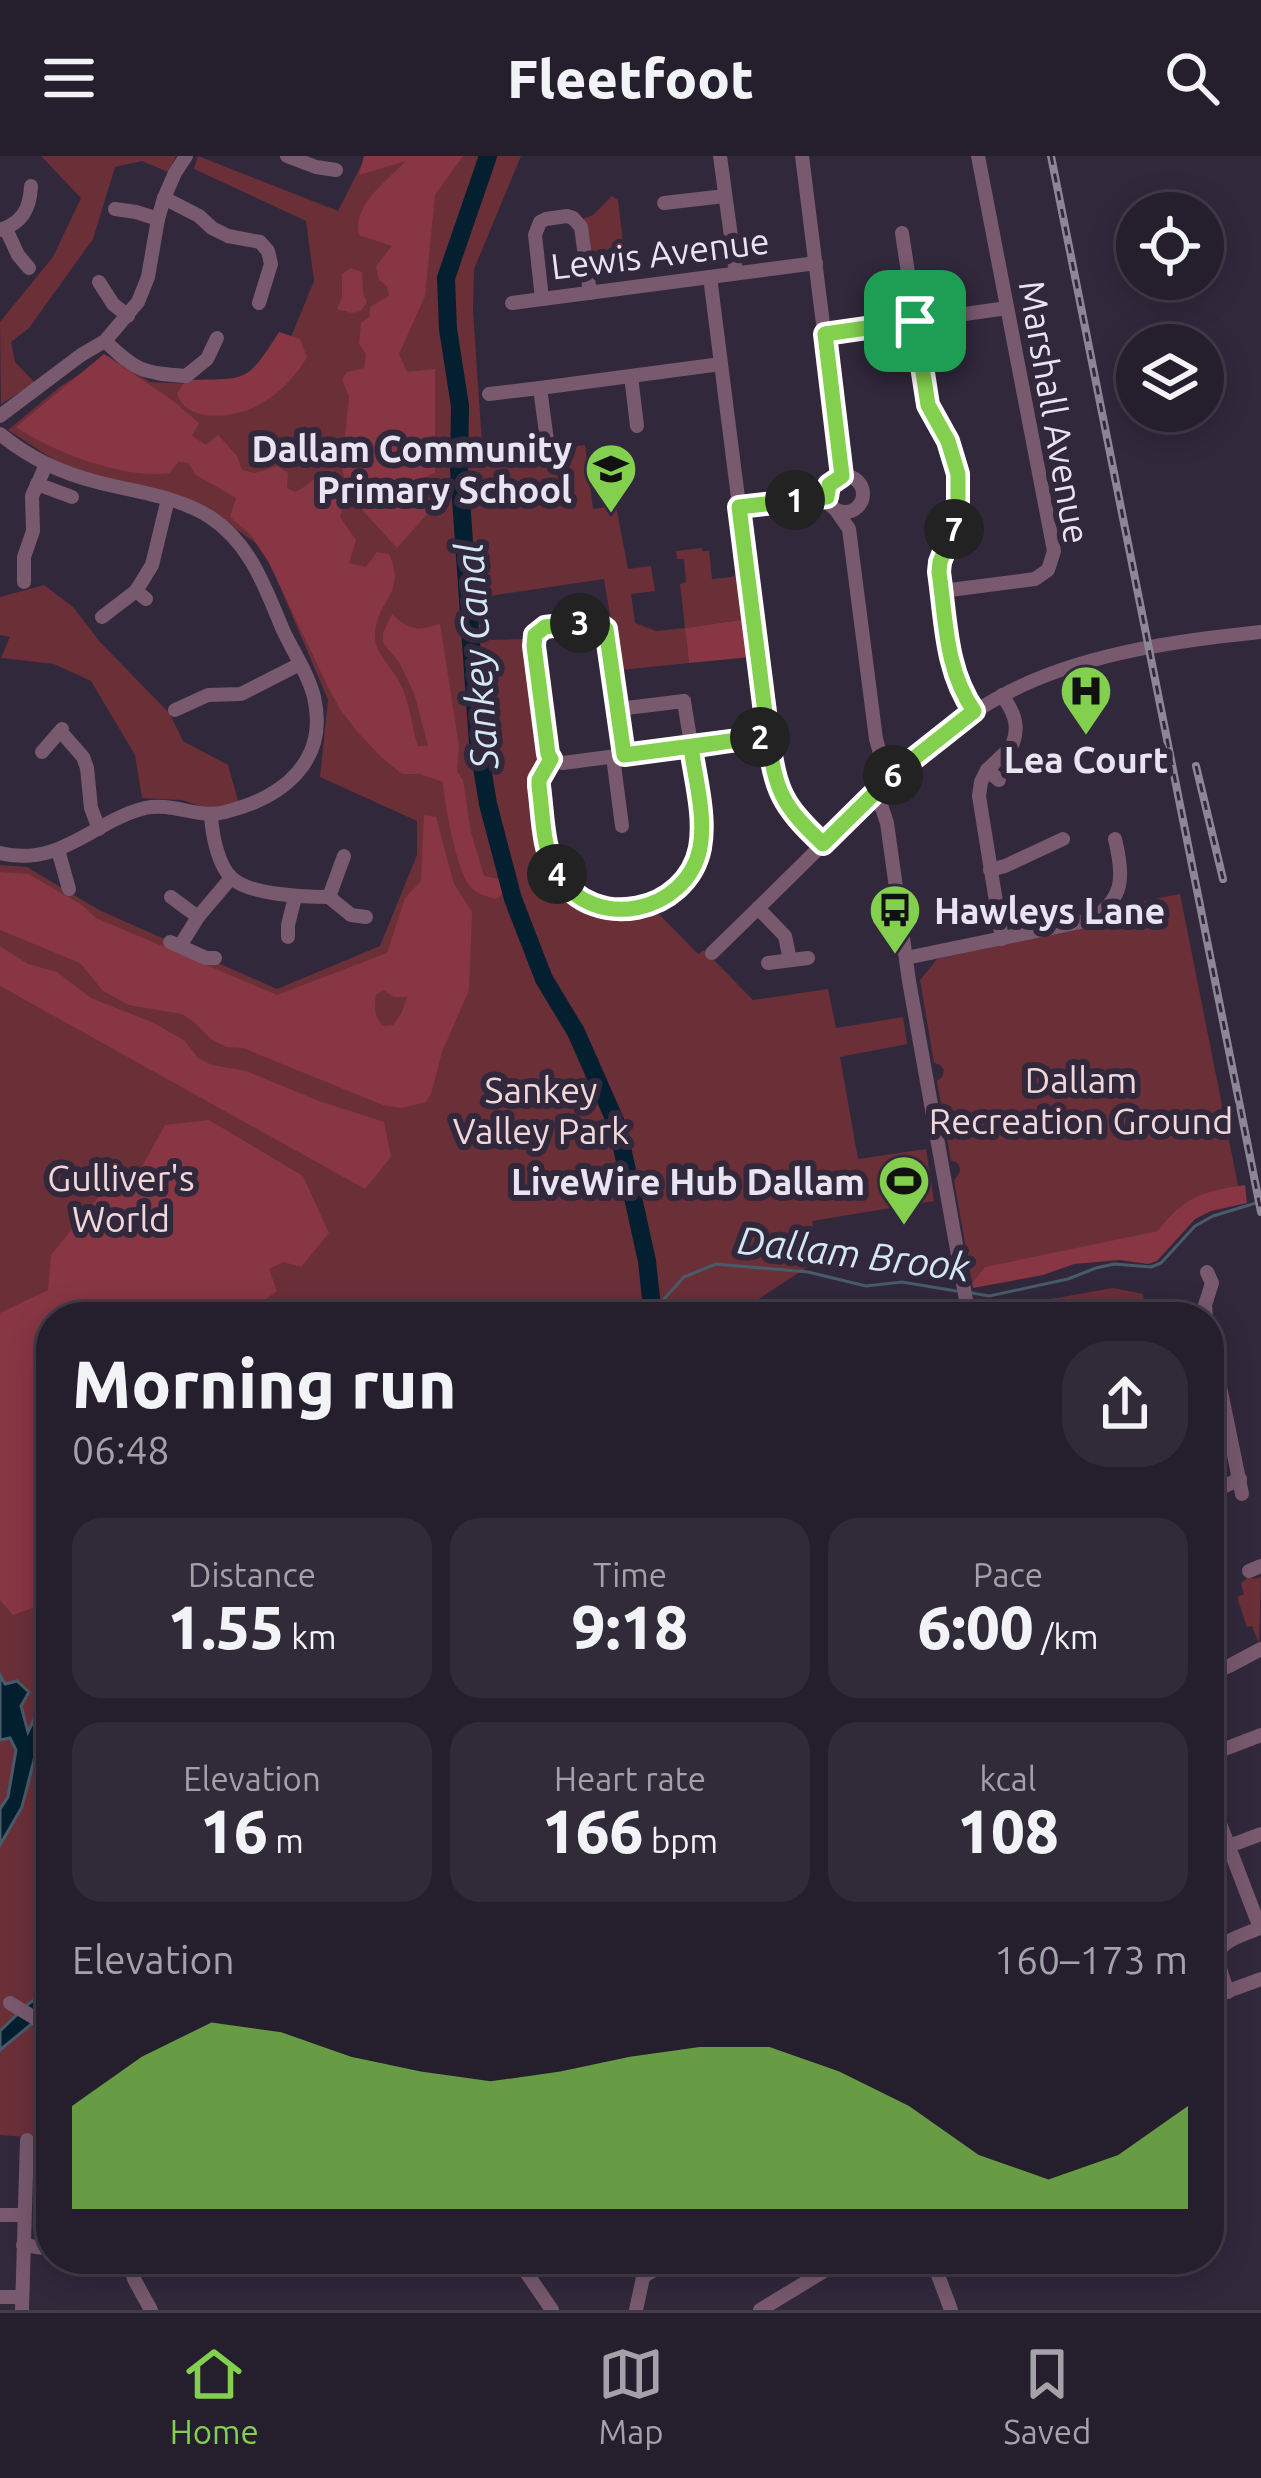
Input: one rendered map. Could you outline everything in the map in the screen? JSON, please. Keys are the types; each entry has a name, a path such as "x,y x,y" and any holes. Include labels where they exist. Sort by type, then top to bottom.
{"street":[{"path":"0,416 105,341 128,316 148,277 164,198 186,156"},
{"path":"287,156 336,170"},
{"path":"720,156 736,274"},
{"path":"802,156 842,476"},
{"name":"Marshall Avenue","path":"942,591 1035,579 1048,570 1053,558 978,156"},
{"path":"28,268 3,230 24,216 31,186"},
{"path":"664,203 725,196"},
{"path":"164,198 228,236 260,242 271,264 259,302"},
{"path":"115,209 158,220"},
{"path":"542,299 535,235 540,222 567,216 578,222 590,293"},
{"path":"902,232 928,405 948,441 958,474 958,517 940,562 952,668 974,711"},
{"name":"Lewis Avenue","path":"512,303 816,263"},
{"path":"710,277 775,781 780,794 823,844"},
{"path":"98,282 128,316"},
{"path":"825,334 1006,308"},
{"path":"105,341 147,373 186,376 207,359 217,338"},
{"path":"488,394 721,364"},
{"path":"631,376 637,426"},
{"path":"540,388 548,448"},
{"path":"0,434 46,464 79,478 168,499 212,518 229,532 265,584 316,708 312,745 304,764 289,783 268,797 211,815 154,807 124,815 58,850 27,856 0,853"},
{"path":"24,582 24,556 33,531 31,502 46,464"},
{"path":"849,529 863,497 862,486 842,476 829,485 831,503 849,529 876,739 893,775"},
{"path":"37,484 73,500"},
{"path":"101,621 141,595 168,499"},
{"path":"739,507 831,503 847,513 858,508"},
{"path":"622,826 618,756 618,710 606,629 602,623 578,623 539,630 534,646 551,759 563,763 618,756 691,747 768,736"},
{"path":"712,953 893,775 974,711 1037,679 1089,662 1261,632"},
{"path":"182,700 241,694 300,664"},
{"path":"1002,695 1015,717 1016,731 993,775 981,782 979,796 1002,939"},
{"path":"551,759 539,786 548,851 568,889 599,906 628,910 658,903 673,893 698,856 702,833 684,700 618,710"},
{"path":"42,752 63,729 83,757 91,808 100,829"},
{"path":"872,795 887,823 966,1302"},
{"path":"211,815 217,846 231,878 295,897 329,897 351,915 366,917"},
{"path":"990,870 1063,839"},
{"path":"906,958 1090,920 1108,908 1118,890 1121,875 1115,839"},
{"path":"58,850 69,889"},
{"path":"329,897 344,856"},
{"path":"214,958 175,944 231,878"},
{"path":"171,897 198,916"},
{"path":"288,937 295,897"},
{"path":"758,908 785,936 790,960"},
{"path":"768,963 808,958"},
{"path":"1205,1302 1212,1283 1207,1272"},
{"path":"1224,1405 1241,1487 1224,1490"},
{"path":"1224,1667 1261,1649"},
{"path":"1224,1750 1261,1736"},
{"path":"1228,1846 1261,1834"},
{"path":"1224,1835 1260,1928 1224,1945"},
{"path":"1224,1993 1261,1979"},
{"path":"1224,1982 1228,1992"},
{"path":"10,2003 36,2015"},
{"path":"0,2297 22,2304 26,2140"},
{"path":"0,2215 24,2215"},
{"path":"23,2245 36,2247"},
{"path":"133,2274 152,2310"},
{"path":"527,2274 552,2310"},
{"path":"636,2310 647,2274"},
{"path":"760,2310 819,2274"},
{"path":"938,2274 951,2310"}],"green space":[{"path":"41,156 176,156 168,172 142,161 115,167 93,239 29,328 11,342 15,362 35,383 1,404 0,322 53,257 81,198"},
{"name":"Sankey Valley Park","path":"198,156 338,211 366,156 521,156 474,269 483,458 585,445 593,509 616,506 628,569 651,566 655,591 631,594 635,623 656,631 685,628 689,663 620,670 604,579 485,599 491,640 529,639 542,758 533,789 545,852 561,887 634,913 655,910 698,954 704,950 753,1000 828,989 836,1028 903,1017 907,1044 840,1057 858,1159 926,1149 934,1201 812,1221 818,1260 754,1302 36,1302 36,2138 0,2135 0,865 27,867 99,910 277,989 380,946 417,855 417,821 320,777 328,700 264,549 205,507 129,490 62,465 8,430 61,386 108,356 150,382 243,386 284,354 314,281 306,221 194,169"},
{"path":"364,156 463,156 435,195 425,296 399,354 407,372 435,369 435,473 410,484 412,498 426,496 427,514 397,548 354,501 342,467 349,397 342,379 347,372 364,368 361,323 370,316 370,307 389,296 376,266 392,246 359,235 358,224 373,194 406,161 359,175"},
{"path":"612,196 618,200 624,251 590,256 582,219"},
{"path":"351,268 362,272 367,302 361,311 352,313 337,309 342,274"},
{"path":"279,332 300,339 307,357 274,395 250,409 226,415 201,414 182,403 177,393 186,380 243,375 259,362"},
{"path":"104,354 199,423 192,436 206,445 218,435 237,456 242,470 255,473 277,466 288,473 287,488 295,492 333,470 336,498 343,506 340,517 356,540 349,563 366,567 377,552 389,554 394,567 393,587 377,622 375,640 403,690 418,746 428,746 414,693 383,643 383,633 392,614 414,628 440,624 459,746 457,771 484,876 500,879 504,892 496,899 475,891 460,867 443,782 402,774 340,709 269,563 250,534 230,517 236,498 196,475 188,463 178,462 170,473 111,468 49,446 16,427"},
{"path":"702,548 709,551 712,579 741,571 747,619 685,628 680,584 686,582 684,559 677,559 676,551"},
{"path":"44,585 73,607 170,714 183,741 228,765 239,804 209,809 182,800 142,798 135,755 91,681 54,664 1,658 10,637 0,635 0,597"},
{"path":"747,619 751,657 689,663 685,628"},
{"path":"424,815 436,817 454,884 472,912 469,990 442,1052 431,1094 426,1102 402,1108 383,1105 243,1048 226,1047 182,1014 129,1005 103,991 80,963 0,930 0,872 28,874 96,918 277,995 387,953 405,898 421,881","holes":["383,990 394,997 407,997 393,1025 383,1026 375,1012 376,995"]},
{"name":"Dallam Recreation Ground","path":"1180,894 1239,1190 1161,1236 986,1267 972,1283 954,1180 960,1169 951,1161 937,1081 944,1070 934,1063 920,980 937,959 1115,921 1123,905"},
{"path":"0,946 28,964 57,972 91,998 154,1023 185,1041 198,1058 212,1065 246,1071 384,1122 391,1157 365,1189 0,986"},
{"name":"Gulliver's World","path":"209,1120 303,1176 329,1233 301,1267 283,1262 269,1269 277,1291 262,1302 36,1302 36,1607 13,1615 0,1600 0,1313 48,1290 51,1255 101,1194 134,1181 165,1125"},
{"path":"1245,1185 1247,1203 1195,1219 1157,1261 1074,1264 973,1288 985,1267 1158,1231 1176,1210 1196,1198"},
{"path":"1113,1288 1143,1294 1144,1302 1035,1302"},
{"path":"1249,1576 1261,1577 1259,1643 1252,1626 1247,1627 1237,1597 1244,1594 1241,1584"}],"water":[{"path":"0,1675 5,1684 17,1681 29,1692 21,1706 28,1732 36,1715 36,1754 22,1807 0,1845 0,1809 8,1797 16,1750 10,1738 0,1740"},
{"path":"36,1999 36,2020 0,2050 0,2031"}],"waterway":[{"name":"Sankey Canal","path":"488,156 446,278 460,406 459,470 478,743 513,899 544,979 576,1032 617,1125 651,1302"},
{"name":"Dallam Brook","path":"972,1293 989,1296 1114,1264 1151,1267 1161,1263 1195,1226 1256,1203"},
{"name":"Dallam Brook","path":"661,1302 684,1277 716,1264 808,1272 866,1286 902,1282 956,1291"}],"railway":[{"path":"1051,156 1261,1212"},
{"path":"1196,766 1223,879"}],"place":[{"name":"Dallam Community Primary School","path":"611,515"},
{"name":"Lea Court","path":"1086,737"},
{"name":"Hawleys Lane","path":"895,956"},
{"name":"LiveWire Hub Dallam","path":"904,1227"}],"route":[{"path":"915,321 825,334 842,476 829,485 827,497 739,507 768,736 691,747 624,755 602,623 545,627 535,635 551,759 539,780 548,851 561,881 587,901 612,909 643,908 673,893 694,867 702,833 691,747 763,736 768,736 783,800 823,844 893,775 974,711 952,668 939,572 958,517 958,474 948,441 928,405 915,321"}]}
